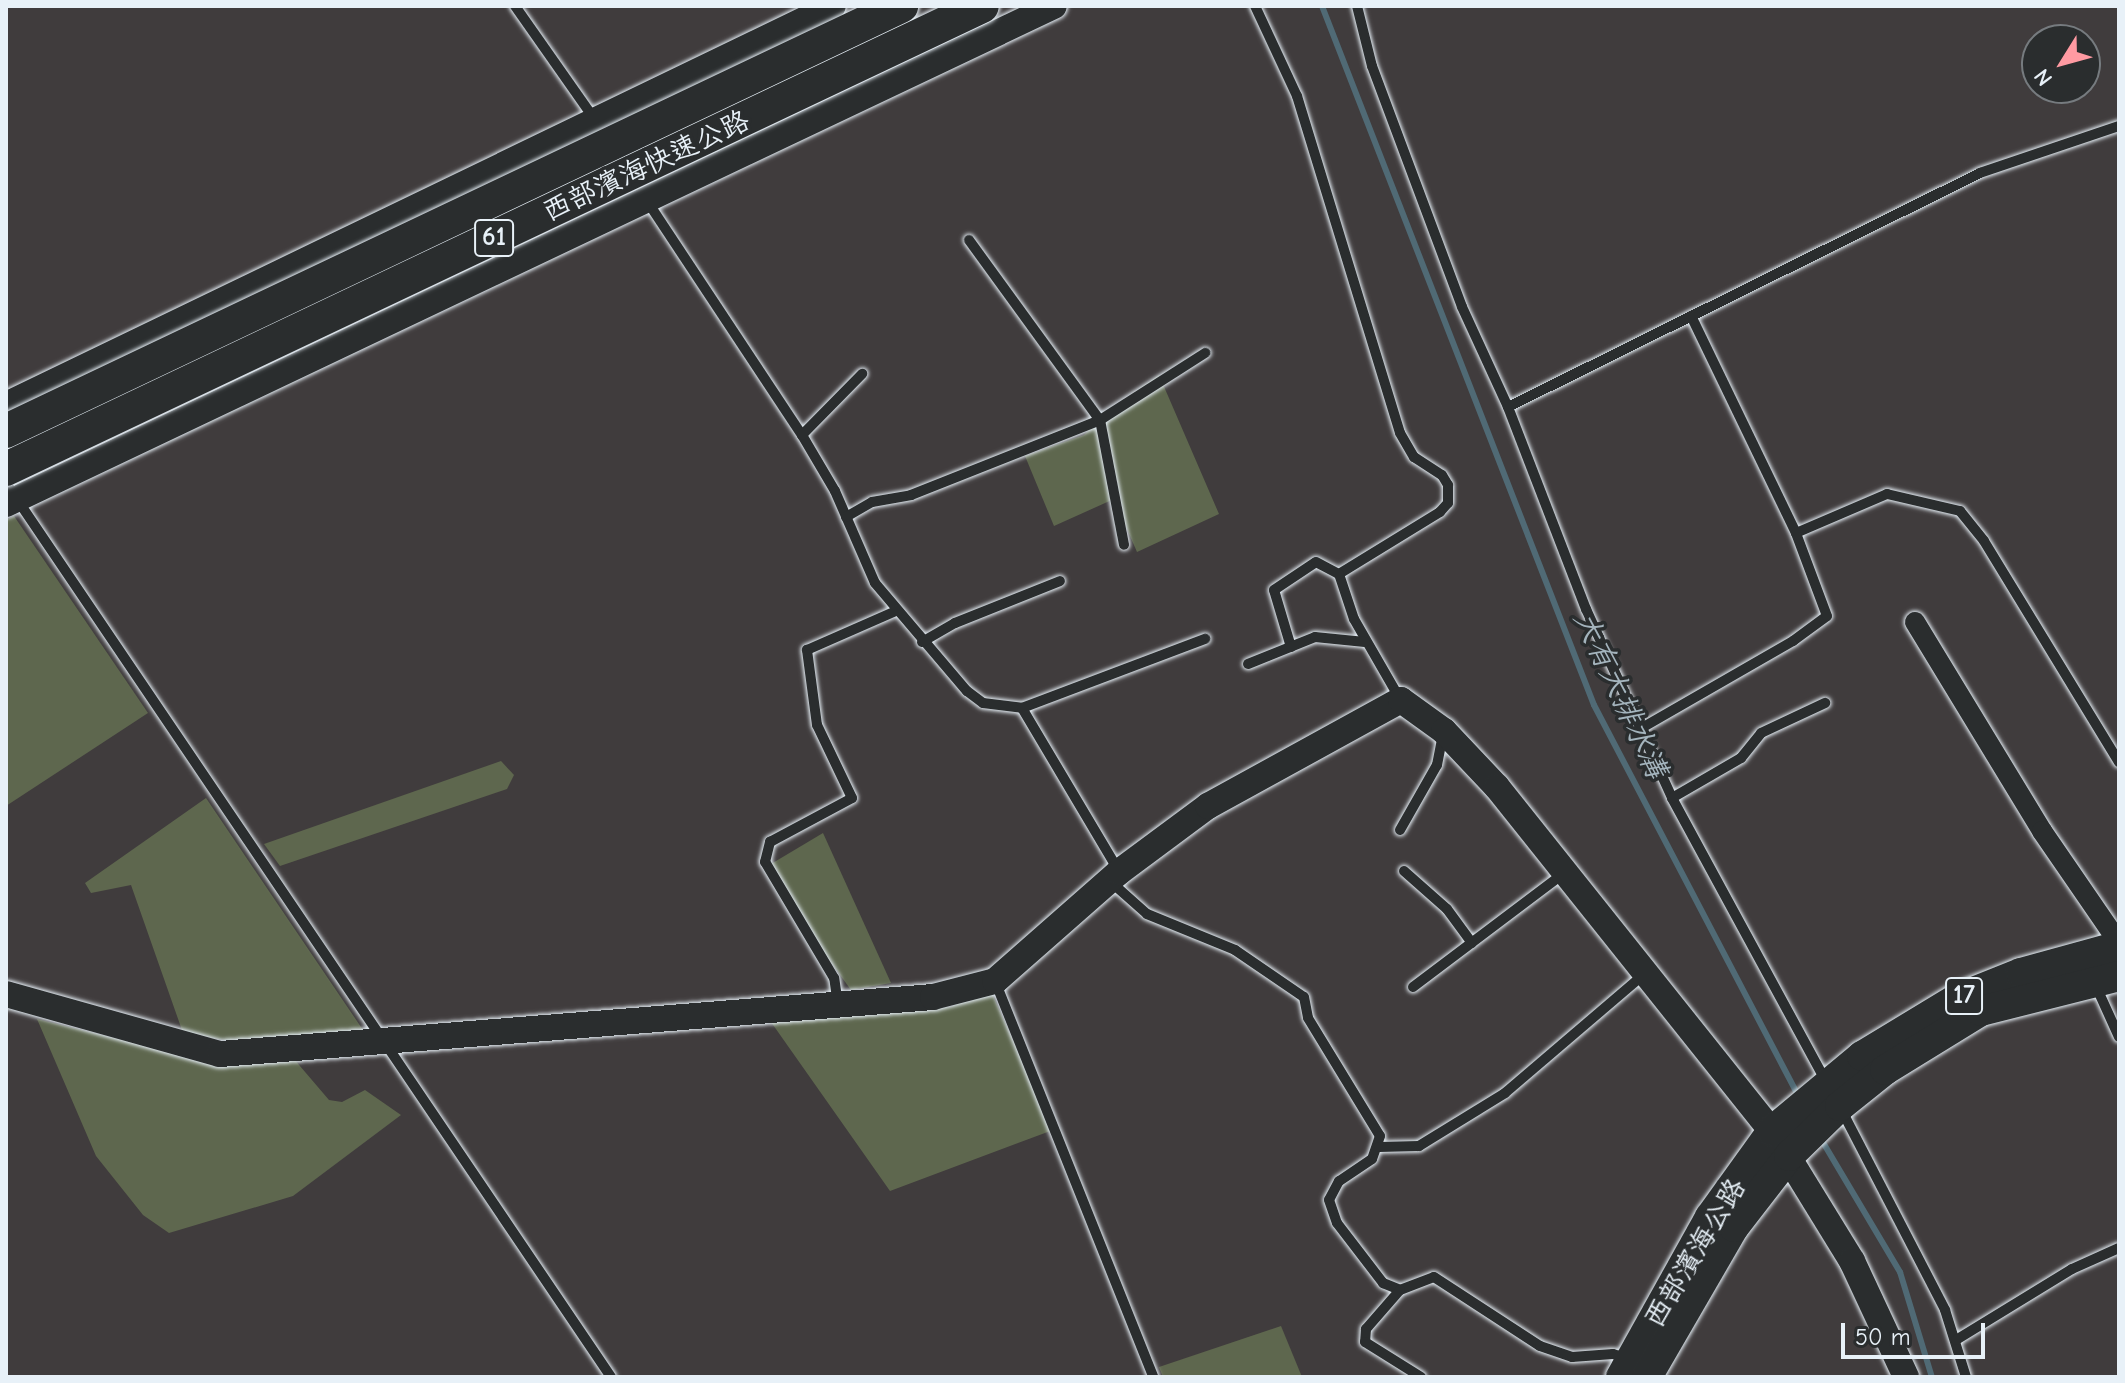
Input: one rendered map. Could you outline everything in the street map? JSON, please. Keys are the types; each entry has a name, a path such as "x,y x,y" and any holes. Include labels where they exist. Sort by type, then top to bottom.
{"highway":[{"name":"西部濱海快速公路","path":"6,431 901,6"},
{"name":"西部濱海快速公路","path":"9,488 982,6"}],"main road":[{"name":"17","path":"1781,1144 1834,1095 1862,1056 1956,999 2098,971 2119,944"},
{"name":"西部濱海公路","path":"1633,1371 1710,1217 1781,1144"}],"street":[{"path":"6,405 833,6"},
{"path":"9,488 646,199 1054,6"},
{"path":"1915,622 2042,831 2119,944"},
{"path":"6,994 220,1054 933,997 995,981 1114,876 1208,806 1401,700 1444,731 1497,787 1643,975 1781,1144 1880,1312 1906,1377"}],"lane":[{"path":"515,6 595,121 802,435 846,517 875,583 922,642 983,703 1022,708 1205,639"},
{"path":"1255,6 1297,96 1400,433 1414,457 1442,475 1450,494 1440,512 1339,574"},
{"path":"1357,6 1372,66 1457,292 1508,407 1586,609 1672,798 1921,1261 1956,1340 1966,1377"},
{"path":"1508,407 1980,173 2119,126"},
{"path":"969,240 1100,420 1124,545"},
{"path":"1640,729 1823,623 1824,602 1796,533 1691,316"},
{"path":"846,517 872,502 911,495 1100,420 1205,353"},
{"path":"802,435 862,374"},
{"path":"9,488 611,1377"},
{"path":"1796,533 1887,494 1960,511 1984,541 2119,762"},
{"path":"1291,647 1274,590 1316,562 1339,574 1365,642 1401,700"},
{"path":"922,642 955,623 1060,581"},
{"path":"839,1006 834,978 765,862 770,842 852,798 817,725 807,650 896,611"},
{"path":"1248,664 1315,637 1365,642"},
{"path":"1672,798 1741,758 1761,733 1825,703"},
{"path":"1022,708 1114,876 1147,914 1235,950 1293,986 1380,1136 1379,1147 1372,1159 1339,1181 1329,1200 1337,1223 1383,1283 1400,1290"},
{"path":"1400,830 1437,765 1444,731"},
{"path":"1404,871 1447,909 1472,943"},
{"path":"1413,987 1563,874"},
{"path":"2098,971 2119,1037"},
{"path":"1379,1147 1419,1146 1505,1093 1643,975"},
{"path":"995,981 1153,1377"},
{"path":"1956,1340 2072,1269 2119,1248"},
{"path":"1421,1377 1365,1342 1366,1329 1400,1290 1434,1277 1540,1346 1572,1357 1613,1354 1633,1371"}],"green space":[{"path":"1159,375 1219,514 1137,552 1114,499 1054,526 1025,456 1084,435 1107,411"},
{"path":"14,516 148,713 6,806 6,520"},
{"path":"501,761 514,775 507,789 280,866 264,844"},
{"path":"206,798 363,1030 243,1043 183,1033 131,885 91,893 85,883"},
{"path":"823,833 891,983 851,990 779,891 771,864"},
{"path":"990,989 1053,1130 890,1191 771,1022 950,1007"},
{"path":"37,1019 216,1063 294,1059 329,1100 342,1102 365,1090 401,1115 293,1196 169,1233 143,1215 96,1156"},
{"path":"1281,1326 1302,1377 1163,1377 1159,1367"}],"waterway":[{"name":"大有大排水溝","path":"1322,6 1594,705 1799,1097"},
{"name":"大有大排水溝","path":"1821,1139 1900,1272 1932,1377"}]}
